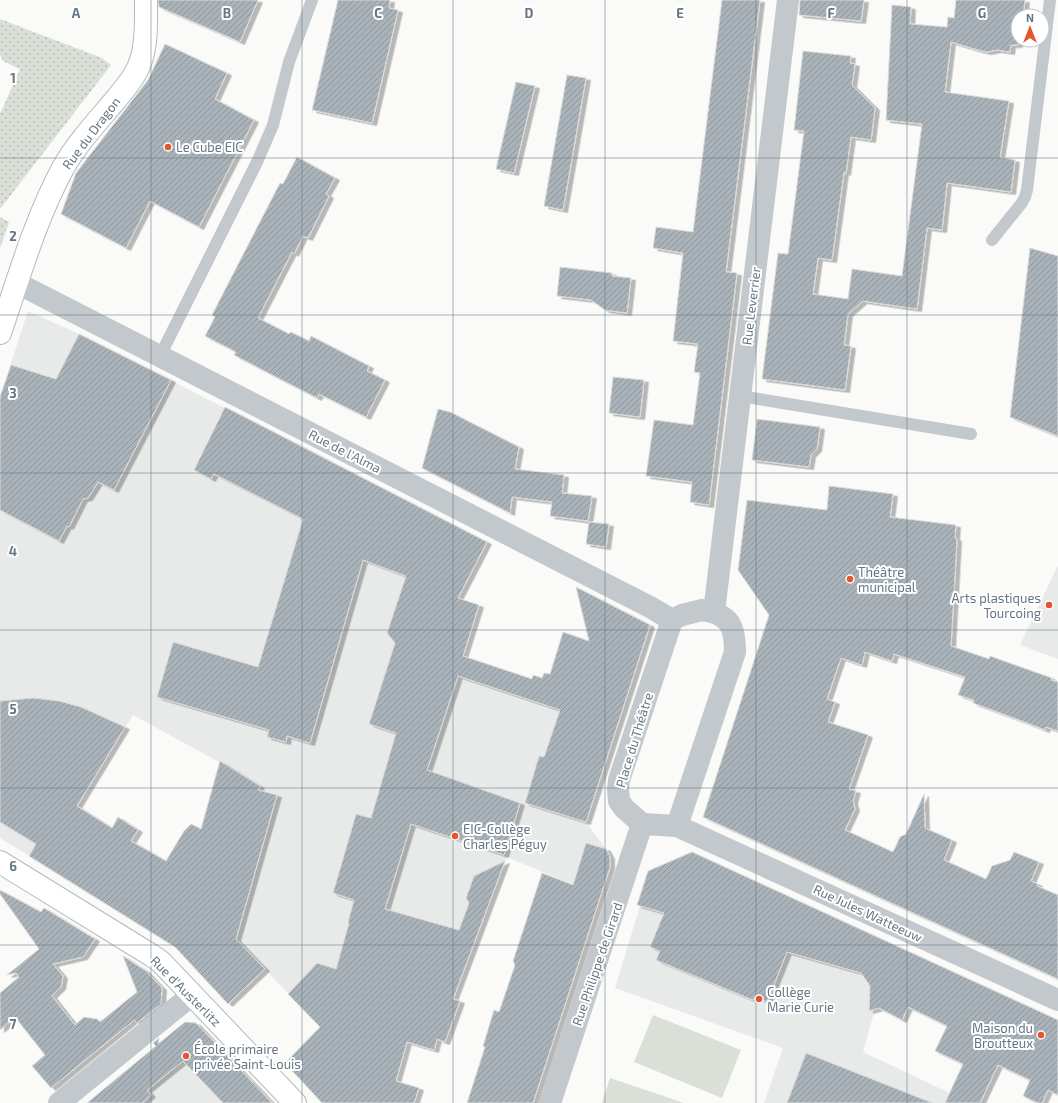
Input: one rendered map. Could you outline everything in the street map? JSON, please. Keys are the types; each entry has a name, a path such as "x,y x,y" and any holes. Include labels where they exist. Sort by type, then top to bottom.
{"street":[{"name":"Rue du Dragon","path":"0,333 43,210 64,167 74,151 129,83 137,70 145,45 146,0"},
{"name":"Rue Leverrier","path":"714,612 788,0"},
{"name":"Rue de l'Alma","path":"17,283 650,607 672,620"},
{"path":"642,824 677,826 735,652 734,633 730,624 714,612 702,610 682,615 672,620"},
{"name":"Place du Théâtre","path":"642,824 624,808 619,801 618,789 672,620"},
{"name":"Rue Philippe de Girard","path":"550,1103 642,824"},
{"name":"Rue Jules Watteeuw","path":"677,826 1058,1000"},
{"name":"Rue d'Austerlitz","path":"0,862 161,962 294,1103"},
{"path":"59,1103 192,995"}],"lane":[{"path":"160,356 258,160 273,125 289,62 312,0"},
{"path":"992,240 1021,204 1027,190 1050,0"},
{"path":"740,396 971,434"}],"shaded area":[{"path":"0,19 102,58 111,65 0,209 0,114 20,69 3,61 0,54"},
{"path":"0,217 9,222 0,248"},
{"path":"28,311 79,334 428,511 388,632 623,708 586,822 606,849 610,857 610,867 601,896 507,857 434,1050 330,1021 306,1012 265,969 228,1004 175,947 201,838 199,837 219,762 133,715 41,863 0,838 0,397"},
{"name":"Arts plastiques Tourcoing","path":"1058,565 1058,659 1020,645"},
{"name":"Collège Marie Curie","path":"640,906 861,973 870,986 875,1009 863,1052 971,1103 764,1103 783,1048 615,988"},
{"path":"653,1015 741,1050 722,1098 634,1062"},
{"name":"École primaire privée Saint-Louis","path":"185,1022 196,1023 259,1090 246,1103 87,1103"},
{"path":"610,1078 684,1103 602,1103"}],"building":[{"path":"158,0 258,0 240,42 159,7"},
{"path":"338,0 390,0 389,8 398,10 372,123 312,110"},
{"path":"722,0 760,0 726,272 737,273 709,505 690,502 692,482 646,476 654,420 693,425 700,373 694,372 698,344 673,341 683,253 653,248 656,227 693,232"},
{"path":"800,0 864,0 861,21 799,15"},
{"path":"956,0 1025,0 1024,8 1010,8 1010,52 997,50 987,52 951,42 945,92 1009,101 1000,157 1015,160 1011,192 947,183 942,230 927,228 917,309 863,301 848,314 844,345 851,346 845,390 762,379 778,253 788,254 804,131 794,130 803,51 851,56 850,63 855,64 852,85 875,108 871,140 851,137 846,173 844,172 832,260 818,258 813,294 848,299 852,269 902,276 922,124 886,120 892,5 911,7 910,24 947,27 948,17 954,18"},
{"name":"Le Cube EIC","path":"165,44 227,73 215,99 254,120 199,227 150,201 126,248 61,214 76,173 148,80"},
{"path":"567,75 586,78 563,210 544,206"},
{"path":"516,82 535,86 514,173 496,169"},
{"path":"297,157 335,178 326,194 329,196 308,238 303,236 294,254 292,252 258,318 289,334 291,332 309,341 311,336 369,366 367,371 385,380 366,417 319,394 317,398 234,355 236,352 205,336 215,317 212,315 280,183 283,184"},
{"path":"1030,248 1058,256 1058,436 1010,417"},
{"path":"560,267 612,273 612,276 631,278 627,313 605,310 591,300 557,296"},
{"path":"79,334 171,380 114,490 98,482 88,498 83,499 69,527 67,526 59,541 0,510 0,397 11,365 56,379"},
{"path":"613,377 644,380 640,417 609,413"},
{"path":"225,407 487,542 458,598 479,605 463,656 532,679 533,675 542,678 544,673 550,674 563,632 589,641 576,587 650,625 586,822 525,803 539,756 544,757 560,710 458,676 427,770 520,803 504,855 411,824 385,909 459,930 469,903 466,898 474,876 505,861 453,999 460,1001 445,1042 437,1039 434,1050 407,1042 396,1081 419,1088 414,1103 322,1103 285,1063 320,1027 288,994 317,963 336,969 349,923 354,900 333,893 356,814 371,818 396,733 369,724 395,643 387,633 406,576 363,560 310,743 287,736 286,742 267,737 269,730 157,697 173,642 258,667 303,519 214,474 211,479 194,470"},
{"path":"438,409 450,412 519,447 515,469 564,475 562,493 592,496 588,521 550,516 552,502 512,497 510,513 422,468"},
{"path":"757,419 820,427 817,449 811,455 809,467 752,460"},
{"path":"829,486 893,494 890,517 956,525 955,538 957,539 951,646 989,659 990,656 1052,678 1051,680 1058,682 1058,731 1046,727 1045,730 973,703 974,700 958,695 965,677 894,654 892,661 865,652 862,665 841,658 827,699 835,702 828,722 868,735 849,789 856,791 853,801 855,809 845,830 893,852 900,837 906,834 924,794 925,828 952,840 944,860 986,879 992,866 1010,860 1014,852 1039,862 1031,881 1038,884 1037,886 1058,895 1058,979 703,817 769,615 738,570 747,500 827,510"},
{"path":"589,522 609,524 606,547 586,544"},
{"path":"34,698 59,701 81,707 125,727 77,806 112,828 118,817 138,830 131,841 166,861 184,831 191,824 201,829 220,761 260,786 258,790 277,795 236,939 265,969 228,1004 175,947 29,856 36,844 0,822 0,701"},
{"path":"586,843 606,849 610,857 610,867 533,1103 467,1103 485,1047 483,1046 494,1010 499,1012 515,965 513,961 542,873 573,885"},
{"path":"692,852 1058,1020 1058,1095 1048,1090 1042,1103 1038,1103 1023,1096 1030,1080 998,1065 980,1103 945,1103 963,1064 935,1051 947,1026 908,1007 902,1020 879,1008 869,1011 870,986 861,973 787,952 767,1002 755,997 753,1000 656,960 660,951 650,947 664,913 637,905 648,871"},
{"path":"0,890 41,912 44,908 95,939 83,957 53,964 63,976 61,987 52,996 75,1025 84,1017 97,1019 100,1022 137,992 123,956 146,971 162,988 161,1004 137,1023 134,1020 51,1088 32,1066 45,1055 15,1017 0,1030 0,993 19,977 16,973 7,975 39,949 0,894"},
{"name":"École primaire privée Saint-Louis","path":"185,1022 196,1023 272,1103 223,1103 183,1061 147,1090 151,1095 142,1103 87,1103 156,1046 153,1043 159,1038 158,1044"},
{"path":"806,1053 930,1102 930,1103 787,1103"}],"place":[{"name":"Le Cube EIC","path":"168,147"},
{"name":"Théâtre municipal","path":"850,579"},
{"name":"Arts plastiques Tourcoing","path":"1049,605"},
{"name":"EIC-Collège Charles Péguy","path":"455,836"},
{"name":"Collège Marie Curie","path":"759,999"},
{"name":"Maison du Broutteux","path":"1041,1035"},
{"name":"École primaire privée Saint-Louis","path":"186,1056"}]}
